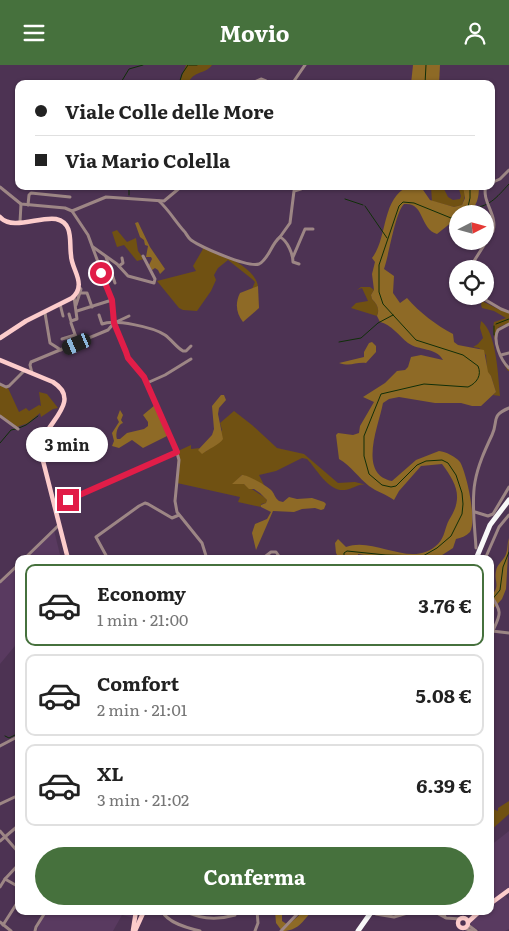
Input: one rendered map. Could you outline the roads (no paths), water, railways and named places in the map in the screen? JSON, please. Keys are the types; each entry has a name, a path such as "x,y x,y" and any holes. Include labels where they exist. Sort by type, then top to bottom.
{"highway":[{"path":"479,555 490,525 509,500"},
{"path":"479,555 489,533 509,505"},
{"path":"359,931 369,915"}],"main road":[{"path":"0,217 7,222 52,219 59,220 66,225 70,233 71,258 79,279 79,287 74,297 26,321 0,338"},
{"path":"0,360 56,384 62,392 64,399 63,408 44,436 41,445 42,460 67,555"},
{"path":"494,901 509,890"},
{"path":"134,931 136,915"},
{"path":"134,931 142,915"},
{"path":"455,930 461,923 474,915"}],"street":[{"path":"295,80 305,65"},
{"path":"495,181 509,170"},
{"path":"0,187 20,203 65,208 72,211 88,235 112,300 114,323 128,358 147,383 177,452 179,465 175,501 178,515 202,543 206,555"},
{"path":"72,211 106,197 167,200 178,190"},
{"path":"159,201 167,208 191,240 247,264 255,265 261,263 290,223 294,191 298,190"},
{"path":"475,260 493,231 495,222 485,190"},
{"path":"28,205 31,193 70,197"},
{"path":"20,203 20,222"},
{"path":"293,258 305,229 307,227 314,229"},
{"path":"280,237 285,240 293,262 299,264"},
{"path":"92,246 119,266 128,276 154,283 155,279 143,257"},
{"path":"106,256 115,283"},
{"path":"119,266 123,263 122,258"},
{"path":"76,305 82,289 79,287"},
{"path":"80,293 87,293 92,307"},
{"path":"68,314 71,321 78,319 74,297"},
{"path":"77,311 112,300"},
{"path":"60,304 63,316"},
{"path":"494,305 509,312"},
{"path":"45,313 50,343 62,350"},
{"path":"99,315 102,324 114,323 152,329 164,334 184,351 191,346"},
{"path":"32,374 31,362 108,331 114,323 129,316"},
{"path":"132,326 135,321"},
{"path":"71,323 78,343"},
{"path":"509,324 496,333 501,355 509,368"},
{"path":"62,339 75,335"},
{"path":"501,355 509,353"},
{"path":"147,383 165,375 191,359"},
{"path":"0,384 6,387 9,386 24,371"},
{"path":"476,548 475,483 484,450 494,433 497,414 509,408"},
{"path":"0,416 18,429"},
{"path":"54,506 177,452"},
{"path":"475,512 488,516 493,514 509,487"},
{"path":"105,555 96,537 139,505 145,503 172,518 178,515"},
{"path":"487,555 499,527 509,515"},
{"path":"28,555 59,525"},
{"path":"267,555 271,552 276,552 278,555"},
{"path":"0,582 15,568"},
{"path":"494,600 500,611 494,626"},
{"path":"494,631 509,633"},
{"path":"0,746 15,738"},
{"path":"0,804 15,797"},
{"path":"0,841 15,828"},
{"path":"0,831 15,848"},
{"path":"0,887 15,868"},
{"path":"5,879 15,885"},
{"path":"11,931 2,923 15,905"},
{"path":"35,931 44,915"},
{"path":"164,915 176,923 200,931"},
{"path":"196,915 213,918 235,915"},
{"path":"256,931 257,915"},
{"path":"281,931 296,915"},
{"path":"385,915 394,917 401,915"},
{"path":"441,915 476,931"},
{"path":"461,923 472,931"}],"waterway":[{"path":"122,80 129,69 143,65"},
{"path":"180,80 188,65"},
{"path":"189,65 197,65"},
{"path":"425,80 426,65"},
{"path":"484,205 496,198 509,184"},
{"path":"129,190 129,195"},
{"path":"425,555 437,548 451,536 462,514 462,493 456,475 448,463 442,460 426,461 417,465 396,486 382,485 369,474 364,456 364,436 381,394 424,384 468,387 478,378 478,366 463,355 416,340 383,304 379,292 379,265 399,206 403,202 414,203 451,218 462,211 467,211 470,190"},
{"path":"345,199 363,205"},
{"path":"365,206 387,238"},
{"path":"339,342 361,338 378,323 393,315"},
{"path":"496,324 509,319"},
{"path":"494,326 494,335"},
{"path":"19,428 38,416"},
{"path":"0,443 11,430 16,429"},
{"path":"344,555 347,551 386,555"},
{"path":"494,597 500,590 503,567 509,552"},
{"path":"5,736 9,738 15,735"}]}
